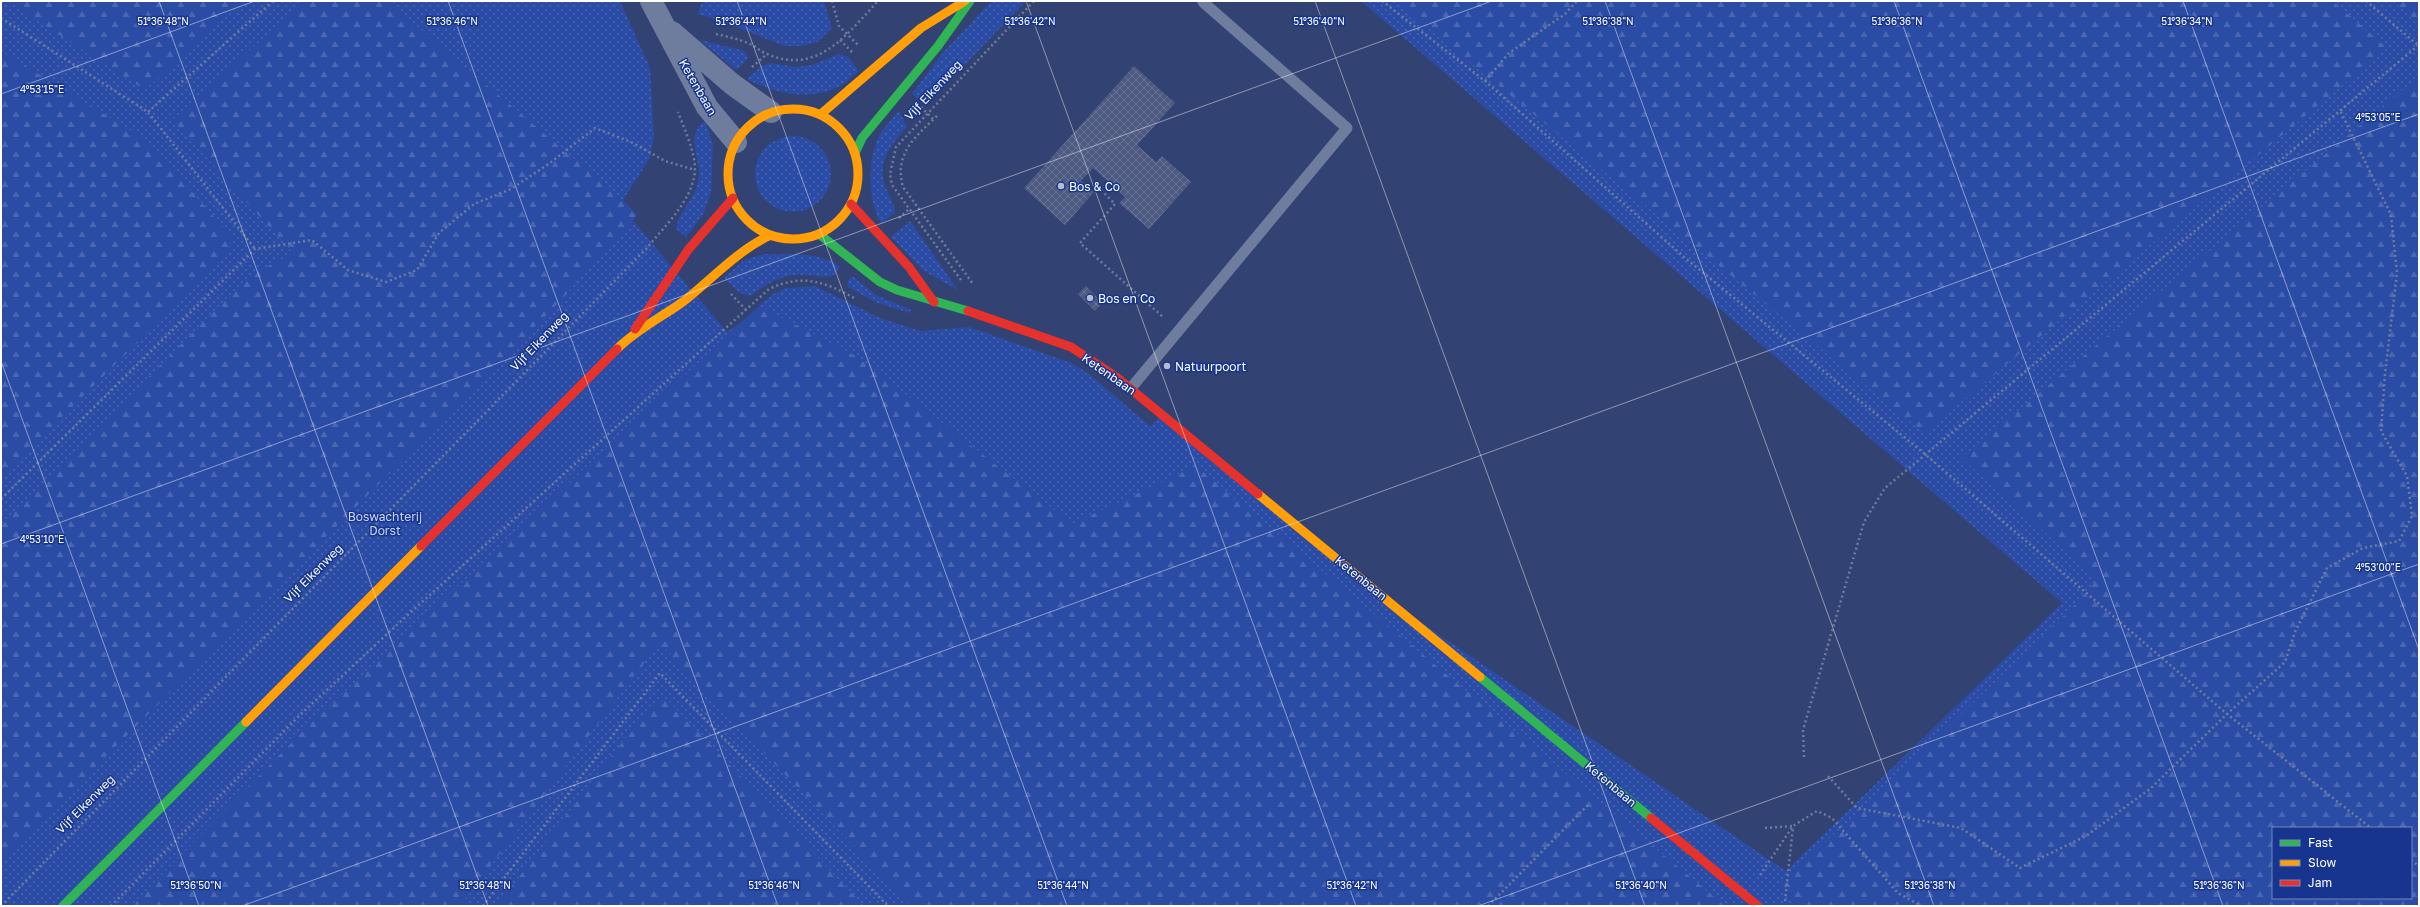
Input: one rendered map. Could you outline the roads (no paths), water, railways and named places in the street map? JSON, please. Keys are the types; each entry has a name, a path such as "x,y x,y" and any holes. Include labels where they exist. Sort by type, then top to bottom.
{"main road":[{"path":"821,114 921,28 965,1"},
{"name":"Vijf Eikenweg","path":"855,153 862,138 938,46 970,1"},
{"path":"797,108 821,114 837,125 848,138 855,153 858,170 857,188 851,204 843,216 832,227 819,234 795,239 771,235 748,221 739,210 733,198 729,184 728,170 736,142 745,129 757,119 771,112 797,108"},
{"path":"63,906 630,336 688,250 733,198"},
{"path":"851,204 909,267 934,302"},
{"name":"Ketenbaan","path":"819,234 880,282 897,290 986,316 1071,347 1131,388 1754,903"},
{"path":"630,336 683,301 753,243 771,235"}],"street":[{"name":"Ketenbaan","path":"658,3 686,69 707,107 736,142"},
{"name":"Ketenbaan","path":"667,27 738,90 771,112"}],"lane":[{"path":"1131,388 1347,128 1204,2"}],"place":[{"name":"Bos & Co","path":"1061,186"},
{"name":"Bos en Co","path":"1090,298"},
{"name":"Natuurpoort","path":"1167,366"}],"park label":[{"name":"Boswachterij Dorst","path":"385,523"}]}
